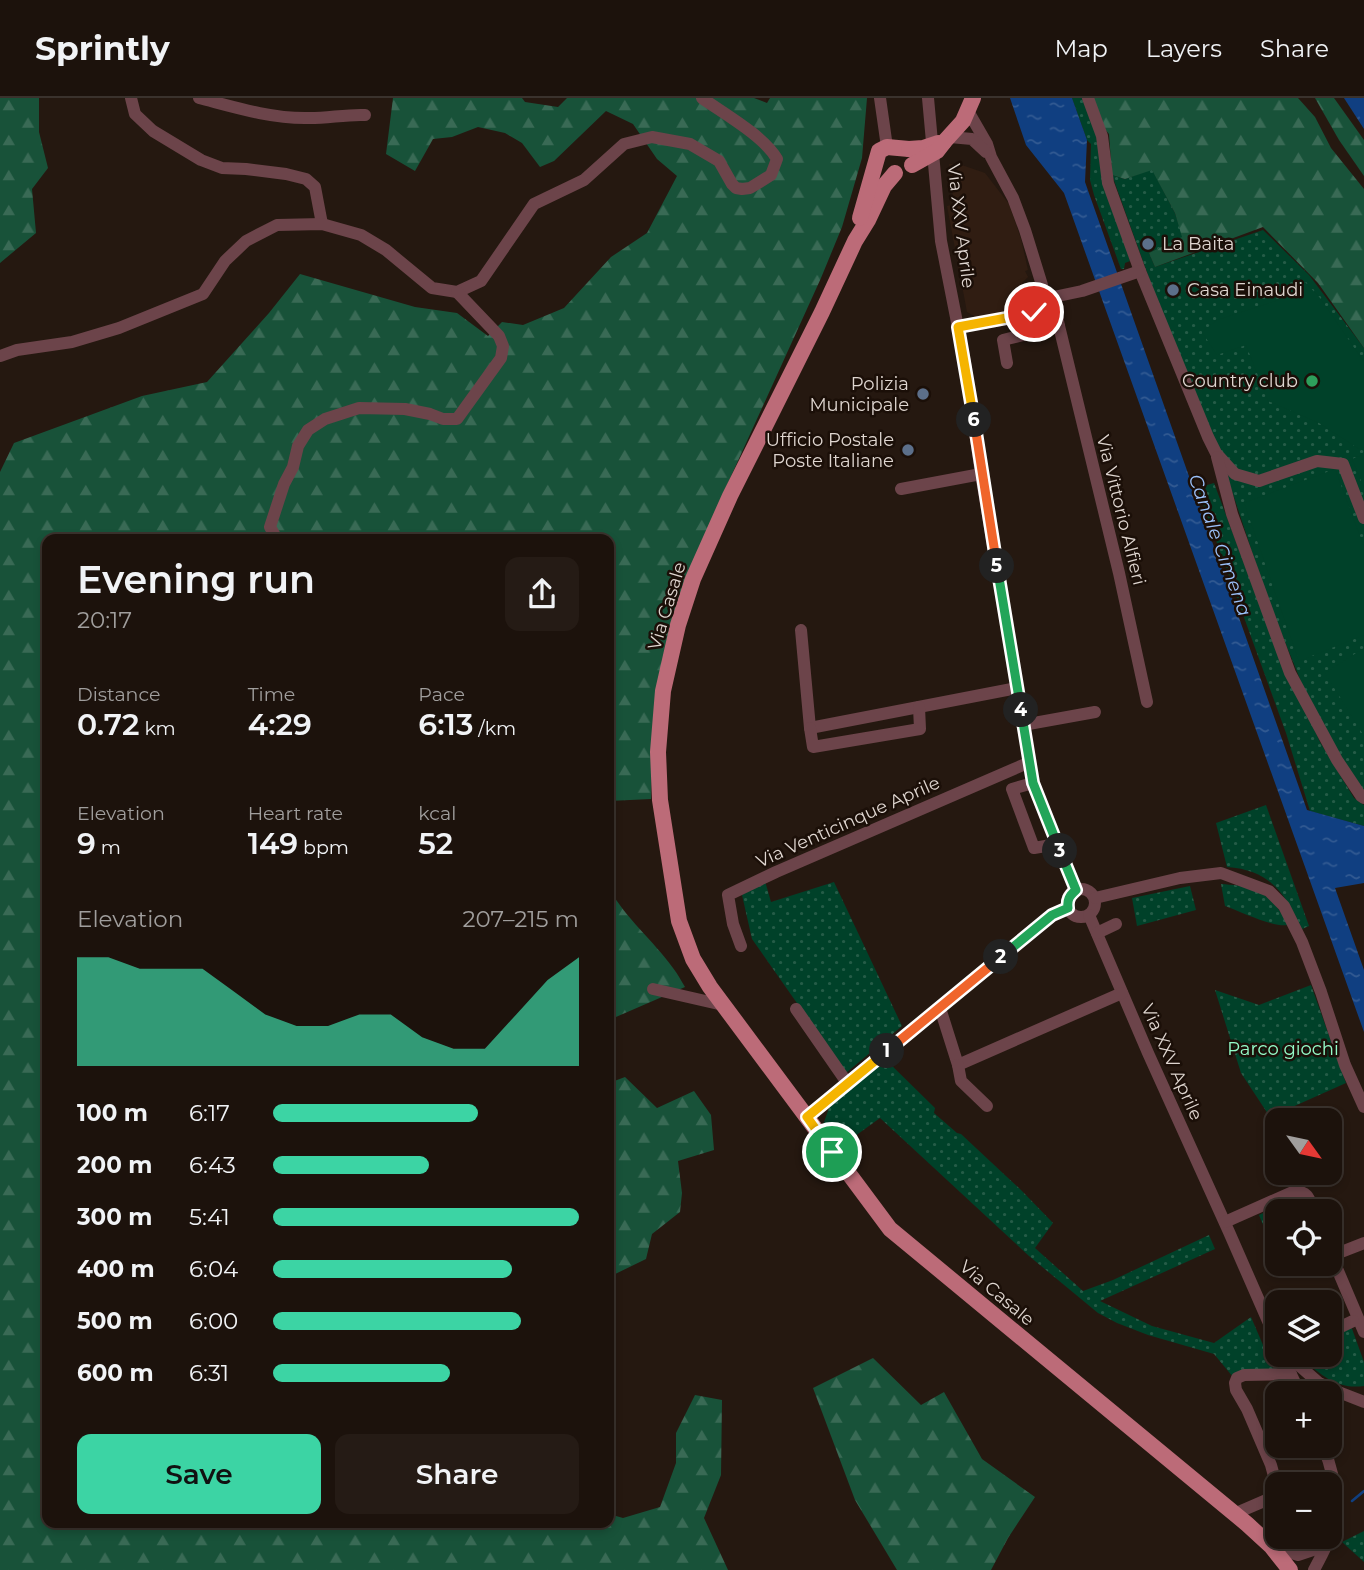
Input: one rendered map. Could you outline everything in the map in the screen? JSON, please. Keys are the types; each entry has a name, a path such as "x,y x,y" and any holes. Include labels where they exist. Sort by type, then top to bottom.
{"main road":[{"path":"855,241 877,164 882,171 890,174 900,158 947,140 963,121 971,104"},
{"path":"855,241 900,158"},
{"name":"Via Casale","path":"855,241 730,496 693,579 678,625 663,691 658,752 660,800 680,921 692,959 723,1005 890,1229 1265,1541"},
{"name":"Via Casale","path":"1273,1549 1290,1570"}],"street":[{"path":"131,98 135,114 153,131 201,160 222,168 286,174 306,179 315,187 322,224"},
{"path":"199,98 281,117 308,119 349,114 365,115"},
{"path":"0,356 72,342 119,328 204,295 225,261 246,241 277,225 322,224 361,235 386,250 432,288 457,292 481,281 534,204 584,180 624,144 652,137 690,144 719,161 736,188 750,188 771,175 776,159 772,151 702,98"},
{"path":"880,98 900,158"},
{"name":"Via XXV Aprile","path":"928,98 941,241 976,429 981,474 1033,783 1076,890"},
{"path":"1088,98 1102,136 1108,183 1140,271 1216,453 1233,514 1290,673 1337,760 1364,798"},
{"name":"Via Vittorio Alfieri","path":"971,104 991,157 1013,198 1025,230 1044,299 1056,310 1147,702"},
{"name":"Via Vittorio Alfieri","path":"947,140 972,139 991,157"},
{"path":"958,327 1028,314 1038,309 1044,299 1091,288 1140,271"},
{"path":"275,534 270,527 284,484 293,467 298,446 308,430 326,419 359,408 405,409 443,419 457,419 493,370 503,345 499,335 457,292"},
{"path":"1007,363 1003,340 1059,326"},
{"path":"1216,453 1235,474 1259,481 1317,461 1343,464 1364,518"},
{"path":"901,489 981,474"},
{"path":"801,630 813,747 920,729 919,707"},
{"path":"810,728 1017,688"},
{"path":"1023,725 1095,712"},
{"path":"865,717 868,738"},
{"name":"Via Venticinque Aprile","path":"741,946 733,924 728,895 1030,761"},
{"path":"1033,783 1012,789 1034,848 1057,844"},
{"path":"1095,898 1180,878 1221,873 1269,891 1283,906 1302,942 1345,1065 1364,1107"},
{"path":"1076,890 1085,890 1095,898 1094,910 1089,915 1077,916 1068,908 1070,895 1076,890"},
{"path":"807,1117 1052,915 1068,908"},
{"name":"Via XXV Aprile","path":"1089,915 1265,1314"},
{"path":"1097,933 1116,924"},
{"path":"653,989 723,1005"},
{"path":"958,1065 1122,993"},
{"path":"940,1007 961,1080 972,1097 987,1106"},
{"path":"796,1009 848,1084"},
{"path":"1278,1199 1295,1191 1303,1192 1309,1199"},
{"path":"1225,1223 1265,1205"},
{"path":"1342,1250 1364,1243"},
{"path":"1340,1276 1364,1332"},
{"path":"1342,1326 1353,1321"},
{"path":"1289,1367 1294,1381"},
{"path":"1299,1367 1316,1381"},
{"path":"1272,1472 1235,1383 1237,1378 1244,1375 1291,1374"},
{"path":"1342,1395 1364,1402"},
{"path":"1234,1514 1265,1501"},
{"path":"1280,1549 1298,1555 1316,1549"},
{"path":"1305,1570 1316,1549"},
{"path":"1314,1570 1324,1549"}],"shaded area":[{"path":"949,164 959,164 985,173 1009,204 1028,270 1025,271 1028,277 1022,283 1027,307 976,317 967,312 947,206 954,204"}],"green space":[{"path":"0,98 39,98 39,132 48,168 32,189 36,233 0,263"},
{"path":"393,98 522,98 525,102 558,107 567,98 754,98 767,103 770,98 867,98 862,158 842,227 712,518 652,751 651,799 614,801 614,534 42,534 42,1528 614,1528 614,1515 623,1518 660,1507 676,1463 676,1433 695,1395 722,1400 721,1475 704,1518 728,1570 0,1570 0,472 14,443 142,396 207,382 300,274 415,307 457,313 488,336 502,322 523,325 564,308 611,257 647,233 677,176 657,159 633,124 606,111 554,161 540,167 522,143 505,133 478,127 452,137 433,139 415,171 386,154"},
{"path":"1072,98 1085,98 1092,119 1130,261 1125,263 1124,269 1121,269 1094,195 1090,180 1091,144 1087,140"},
{"path":"1092,98 1298,98 1315,117 1331,148 1364,189 1364,348 1318,283 1263,227 1155,267 1149,253 1182,237 1175,213 1152,170 1125,179 1112,175 1109,134 1102,126"},
{"path":"1315,98 1334,98 1364,140 1364,176 1339,140"},
{"path":"1152,169 1175,213 1183,237 1149,253 1155,267 1263,230 1309,275 1364,348 1364,793 1358,787 1304,689 1268,600 1229,482 1158,303 1112,175 1125,179"},
{"name":"Country club","path":"1305,282 1320,298 1364,362 1364,447 1359,449 1319,423 1268,401 1246,345 1217,355 1202,332 1217,320 1288,297"},
{"path":"1364,454 1364,488 1352,459"},
{"path":"1335,469 1364,547 1364,635 1299,661 1244,503"},
{"path":"1214,483 1266,622 1320,742 1354,798 1364,805 1364,826 1310,811 1286,733 1197,488"},
{"path":"1364,648 1364,736 1325,673"},
{"path":"1266,805 1309,926 1302,929 1282,894 1265,878 1242,869 1227,867 1216,823"},
{"path":"765,881 771,902 834,882 902,1026 846,1073 752,939 742,895"},
{"path":"1221,884 1254,889 1265,895 1288,925 1265,921 1225,906"},
{"path":"1190,886 1196,910 1137,926 1132,898"},
{"path":"614,896 665,958 685,987 614,1018"},
{"name":"Parco giochi","path":"1311,985 1346,1083 1290,1108 1265,1109 1241,1073 1215,990 1259,1005"},
{"path":"885,1059 935,1108 934,1113 961,1134 1053,1223 1035,1248 1083,1291 1113,1280 1209,1235 1215,1249 1100,1301 1152,1326 1214,1343 1251,1317 1265,1348 1265,1367 1276,1367 1278,1370 1233,1377 1214,1354 1148,1335 1098,1313 1029,1256 880,1118 840,1147 823,1125 829,1108"},
{"path":"625,1077 657,1108 694,1091 711,1115 714,1150 678,1161 682,1193 680,1212 652,1234 646,1259 614,1275 614,1081"},
{"path":"1265,1212 1265,1230 1259,1215"},
{"path":"1351,1326 1364,1362 1364,1386 1354,1387 1342,1384 1342,1381 1332,1381 1312,1367 1342,1367 1342,1331"},
{"path":"873,1358 921,1405 944,1392 982,1459 1035,1497 991,1570 897,1570 855,1500 813,1388"},
{"path":"1364,1531 1364,1562 1342,1542"}],"water":[{"path":"1010,98 1072,98 1087,140 1085,182 1307,810 1364,826 1364,883 1335,888 1364,970 1364,1032 1064,193 1026,145"},
{"path":"1344,98 1364,98 1364,129"}],"waterway":[{"path":"1352,1501 1364,1491"}],"place":[{"name":"La Baita","path":"1148,244"},
{"name":"Casa Einaudi","path":"1173,290"},
{"name":"Country club","path":"1312,381"},
{"name":"Polizia Municipale","path":"923,394"},
{"name":"Ufficio Postale Poste Italiane","path":"908,450"}],"route":[{"path":"832,1152 807,1117 1052,915 1068,908 1070,895 1076,890 1033,783 958,327 1034,312"}],"water label":[{"name":"Canale Cimena","path":"1220,545"}]}
